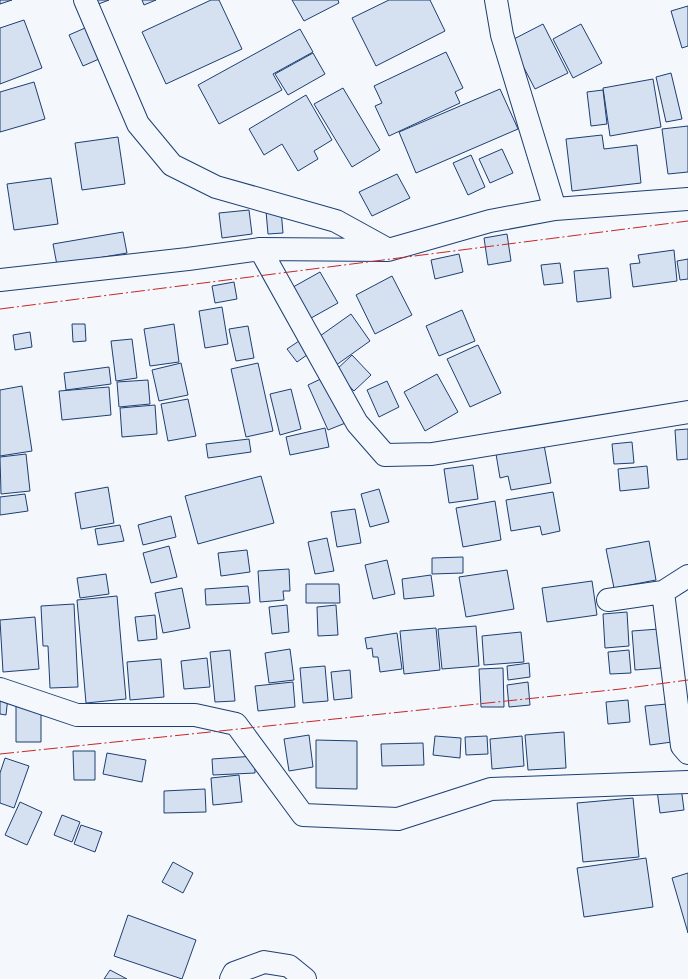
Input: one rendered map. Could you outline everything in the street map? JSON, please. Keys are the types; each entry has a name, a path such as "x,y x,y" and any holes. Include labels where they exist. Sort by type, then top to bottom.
{"street":[{"path":"85,0 138,124 172,165 216,187 336,221 388,250"},
{"path":"496,0 502,35 554,209"},
{"path":"0,280 188,259 260,249 388,250 490,221 554,209 688,199"},
{"path":"260,249 357,423 385,455 432,454 688,412"},
{"path":"608,600 663,592 688,576"},
{"path":"663,592 682,746 688,754"},
{"path":"0,689 78,715 195,715 236,724 303,814 398,819 490,790 688,782"},
{"path":"231,979 234,973 264,962 289,966 305,979"}],"building":[{"path":"0,0 12,0 0,4"},
{"path":"94,0 109,0 96,5"},
{"path":"142,0 156,0 144,5"},
{"path":"211,0 219,0 242,49 166,84 142,32"},
{"path":"292,0 338,0 339,3 304,21"},
{"path":"389,0 430,0 445,31 376,66 352,18"},
{"path":"688,6 688,46 682,48 671,11"},
{"path":"24,20 42,68 0,84 0,28"},
{"path":"543,24 568,73 535,89 510,41"},
{"path":"581,24 602,63 573,78 553,39"},
{"path":"85,28 99,59 83,66 69,35"},
{"path":"300,29 313,52 273,74 282,90 219,124 198,85"},
{"path":"446,52 463,88 455,92 460,103 389,136 375,106 382,103 374,86"},
{"path":"313,53 325,74 288,95 275,74"},
{"path":"671,73 682,119 666,122 656,77"},
{"path":"653,79 661,127 610,136 603,88"},
{"path":"34,82 45,119 0,132 0,92"},
{"path":"343,88 380,150 352,167 314,104"},
{"path":"500,89 518,129 416,173 399,132"},
{"path":"603,90 607,124 591,126 587,92"},
{"path":"306,95 332,140 314,151 318,159 298,171 282,144 264,155 249,129"},
{"path":"688,126 688,172 668,174 662,129"},
{"path":"602,135 604,149 637,145 641,183 572,191 566,139"},
{"path":"118,137 125,184 82,190 75,143"},
{"path":"502,149 513,173 490,183 479,159"},
{"path":"471,155 485,187 468,195 453,163"},
{"path":"397,174 410,198 372,216 359,192"},
{"path":"51,178 58,224 14,230 7,184"},
{"path":"249,210 252,234 222,238 219,213"},
{"path":"281,210 283,233 268,234 266,211"},
{"path":"123,232 127,253 57,265 53,244"},
{"path":"507,234 511,261 488,265 484,238"},
{"path":"674,250 677,281 633,287 630,264 640,263 638,255"},
{"path":"459,254 463,272 435,279 431,260"},
{"path":"688,259 688,279 680,280 677,261"},
{"path":"560,263 563,283 544,285 541,265"},
{"path":"608,268 611,298 577,302 574,271"},
{"path":"320,272 338,303 304,322 286,291"},
{"path":"392,276 412,315 375,334 356,295"},
{"path":"234,282 237,299 215,303 212,286"},
{"path":"222,307 228,344 205,348 199,311"},
{"path":"462,310 475,341 439,356 426,326"},
{"path":"351,314 370,341 332,368 313,341"},
{"path":"72,324 85,324 86,341 73,342"},
{"path":"174,324 179,362 150,366 144,329"},
{"path":"248,326 254,358 236,361 229,329"},
{"path":"30,332 32,347 15,350 13,335"},
{"path":"305,337 314,350 297,362 287,349"},
{"path":"132,339 137,378 116,381 111,341"},
{"path":"478,345 501,393 470,407 447,359"},
{"path":"352,355 371,375 354,391 335,371"},
{"path":"181,363 188,395 159,401 152,370"},
{"path":"258,363 273,431 246,437 231,369"},
{"path":"109,367 111,384 66,390 64,373"},
{"path":"437,374 458,412 425,431 404,392"},
{"path":"327,376 348,422 328,430 308,385"},
{"path":"148,380 150,404 119,407 117,382"},
{"path":"387,381 399,407 379,417 367,390"},
{"path":"22,386 32,451 0,456 0,390"},
{"path":"109,387 111,415 62,420 59,391"},
{"path":"291,389 301,429 280,435 270,394"},
{"path":"188,399 196,436 168,441 161,404"},
{"path":"155,405 157,434 122,437 120,408"},
{"path":"325,428 329,447 290,455 286,437"},
{"path":"688,429 688,459 677,460 675,430"},
{"path":"249,439 251,452 208,458 206,444"},
{"path":"632,442 634,463 614,464 612,444"},
{"path":"544,445 551,483 511,490 508,476 500,478 496,454"},
{"path":"26,454 30,491 1,494 0,457"},
{"path":"473,465 478,499 449,503 444,469"},
{"path":"647,466 649,488 620,491 618,469"},
{"path":"261,476 274,523 198,544 185,496"},
{"path":"108,487 114,523 81,529 75,493"},
{"path":"379,489 389,522 370,527 361,494"},
{"path":"553,492 560,531 542,535 540,526 511,531 506,500"},
{"path":"25,494 28,511 0,515 0,497"},
{"path":"495,501 501,540 463,547 456,508"},
{"path":"355,509 361,543 337,547 331,512"},
{"path":"171,516 176,537 143,545 138,525"},
{"path":"120,525 124,541 98,545 95,529"},
{"path":"327,538 334,571 315,574 308,542"},
{"path":"649,541 656,580 614,588 606,549"},
{"path":"169,546 177,577 151,583 143,553"},
{"path":"247,550 250,572 221,576 218,553"},
{"path":"463,557 463,573 432,574 432,558"},
{"path":"387,560 395,594 373,599 365,565"},
{"path":"289,569 290,591 283,591 284,600 260,602 258,571"},
{"path":"507,570 514,609 466,617 459,577"},
{"path":"106,574 109,594 80,598 77,578"},
{"path":"431,575 434,596 404,599 402,579"},
{"path":"592,581 597,615 547,622 542,588"},
{"path":"306,584 339,584 340,603 306,603"},
{"path":"248,586 250,603 206,605 205,589"},
{"path":"182,588 190,628 163,633 155,593"},
{"path":"117,596 126,699 86,703 77,600"},
{"path":"74,604 78,687 50,688 48,646 43,646 41,606"},
{"path":"287,605 289,632 272,634 269,607"},
{"path":"336,605 338,635 318,636 317,607"},
{"path":"627,612 629,646 605,648 603,614"},
{"path":"155,615 157,639 138,641 135,617"},
{"path":"35,617 39,669 3,672 0,620"},
{"path":"476,626 479,666 442,669 438,629"},
{"path":"436,628 440,670 404,674 400,631"},
{"path":"659,629 661,668 635,670 632,631"},
{"path":"521,632 524,662 484,665 482,636"},
{"path":"397,633 402,669 380,672 378,657 373,657 372,648 367,649 365,638"},
{"path":"290,649 294,680 269,683 265,653"},
{"path":"230,650 235,701 215,702 210,652"},
{"path":"629,650 631,673 610,674 608,652"},
{"path":"207,658 210,687 184,689 181,661"},
{"path":"161,659 164,697 130,700 127,662"},
{"path":"529,663 530,677 508,680 507,666"},
{"path":"325,666 328,701 303,703 300,668"},
{"path":"503,668 504,707 481,707 479,669"},
{"path":"350,670 352,698 334,700 331,672"},
{"path":"293,682 295,707 258,711 255,686"},
{"path":"528,682 530,705 509,707 507,685"},
{"path":"0,696 8,697 6,715 0,714"},
{"path":"628,700 630,722 608,724 606,702"},
{"path":"667,704 672,742 650,745 645,706"},
{"path":"16,705 41,705 41,742 16,742"},
{"path":"564,732 566,768 528,770 525,735"},
{"path":"309,735 313,767 289,771 284,739"},
{"path":"435,736 461,738 460,758 433,755"},
{"path":"487,736 488,754 466,755 465,737"},
{"path":"522,736 524,766 492,769 490,739"},
{"path":"316,740 357,741 357,789 316,788"},
{"path":"423,743 424,765 382,766 381,744"},
{"path":"73,751 95,751 95,780 74,780"},
{"path":"107,753 146,760 142,782 103,774"},
{"path":"255,756 255,773 213,775 212,759"},
{"path":"5,758 29,766 14,808 0,803 0,773"},
{"path":"239,775 242,802 213,805 211,778"},
{"path":"681,787 684,810 660,813 657,790"},
{"path":"205,789 206,812 164,813 164,791"},
{"path":"633,798 639,857 583,862 577,803"},
{"path":"20,802 42,812 27,845 5,835"},
{"path":"62,815 80,822 72,842 54,835"},
{"path":"81,825 102,832 95,852 74,844"},
{"path":"646,858 653,907 584,917 577,868"},
{"path":"173,862 193,873 183,893 162,882"},
{"path":"688,873 688,933 672,878"},
{"path":"128,915 196,940 182,979 114,956"},
{"path":"110,970 127,979 104,979"}],"power":[{"path":"0,309 688,221"},
{"path":"0,754 621,689 688,680"}]}
